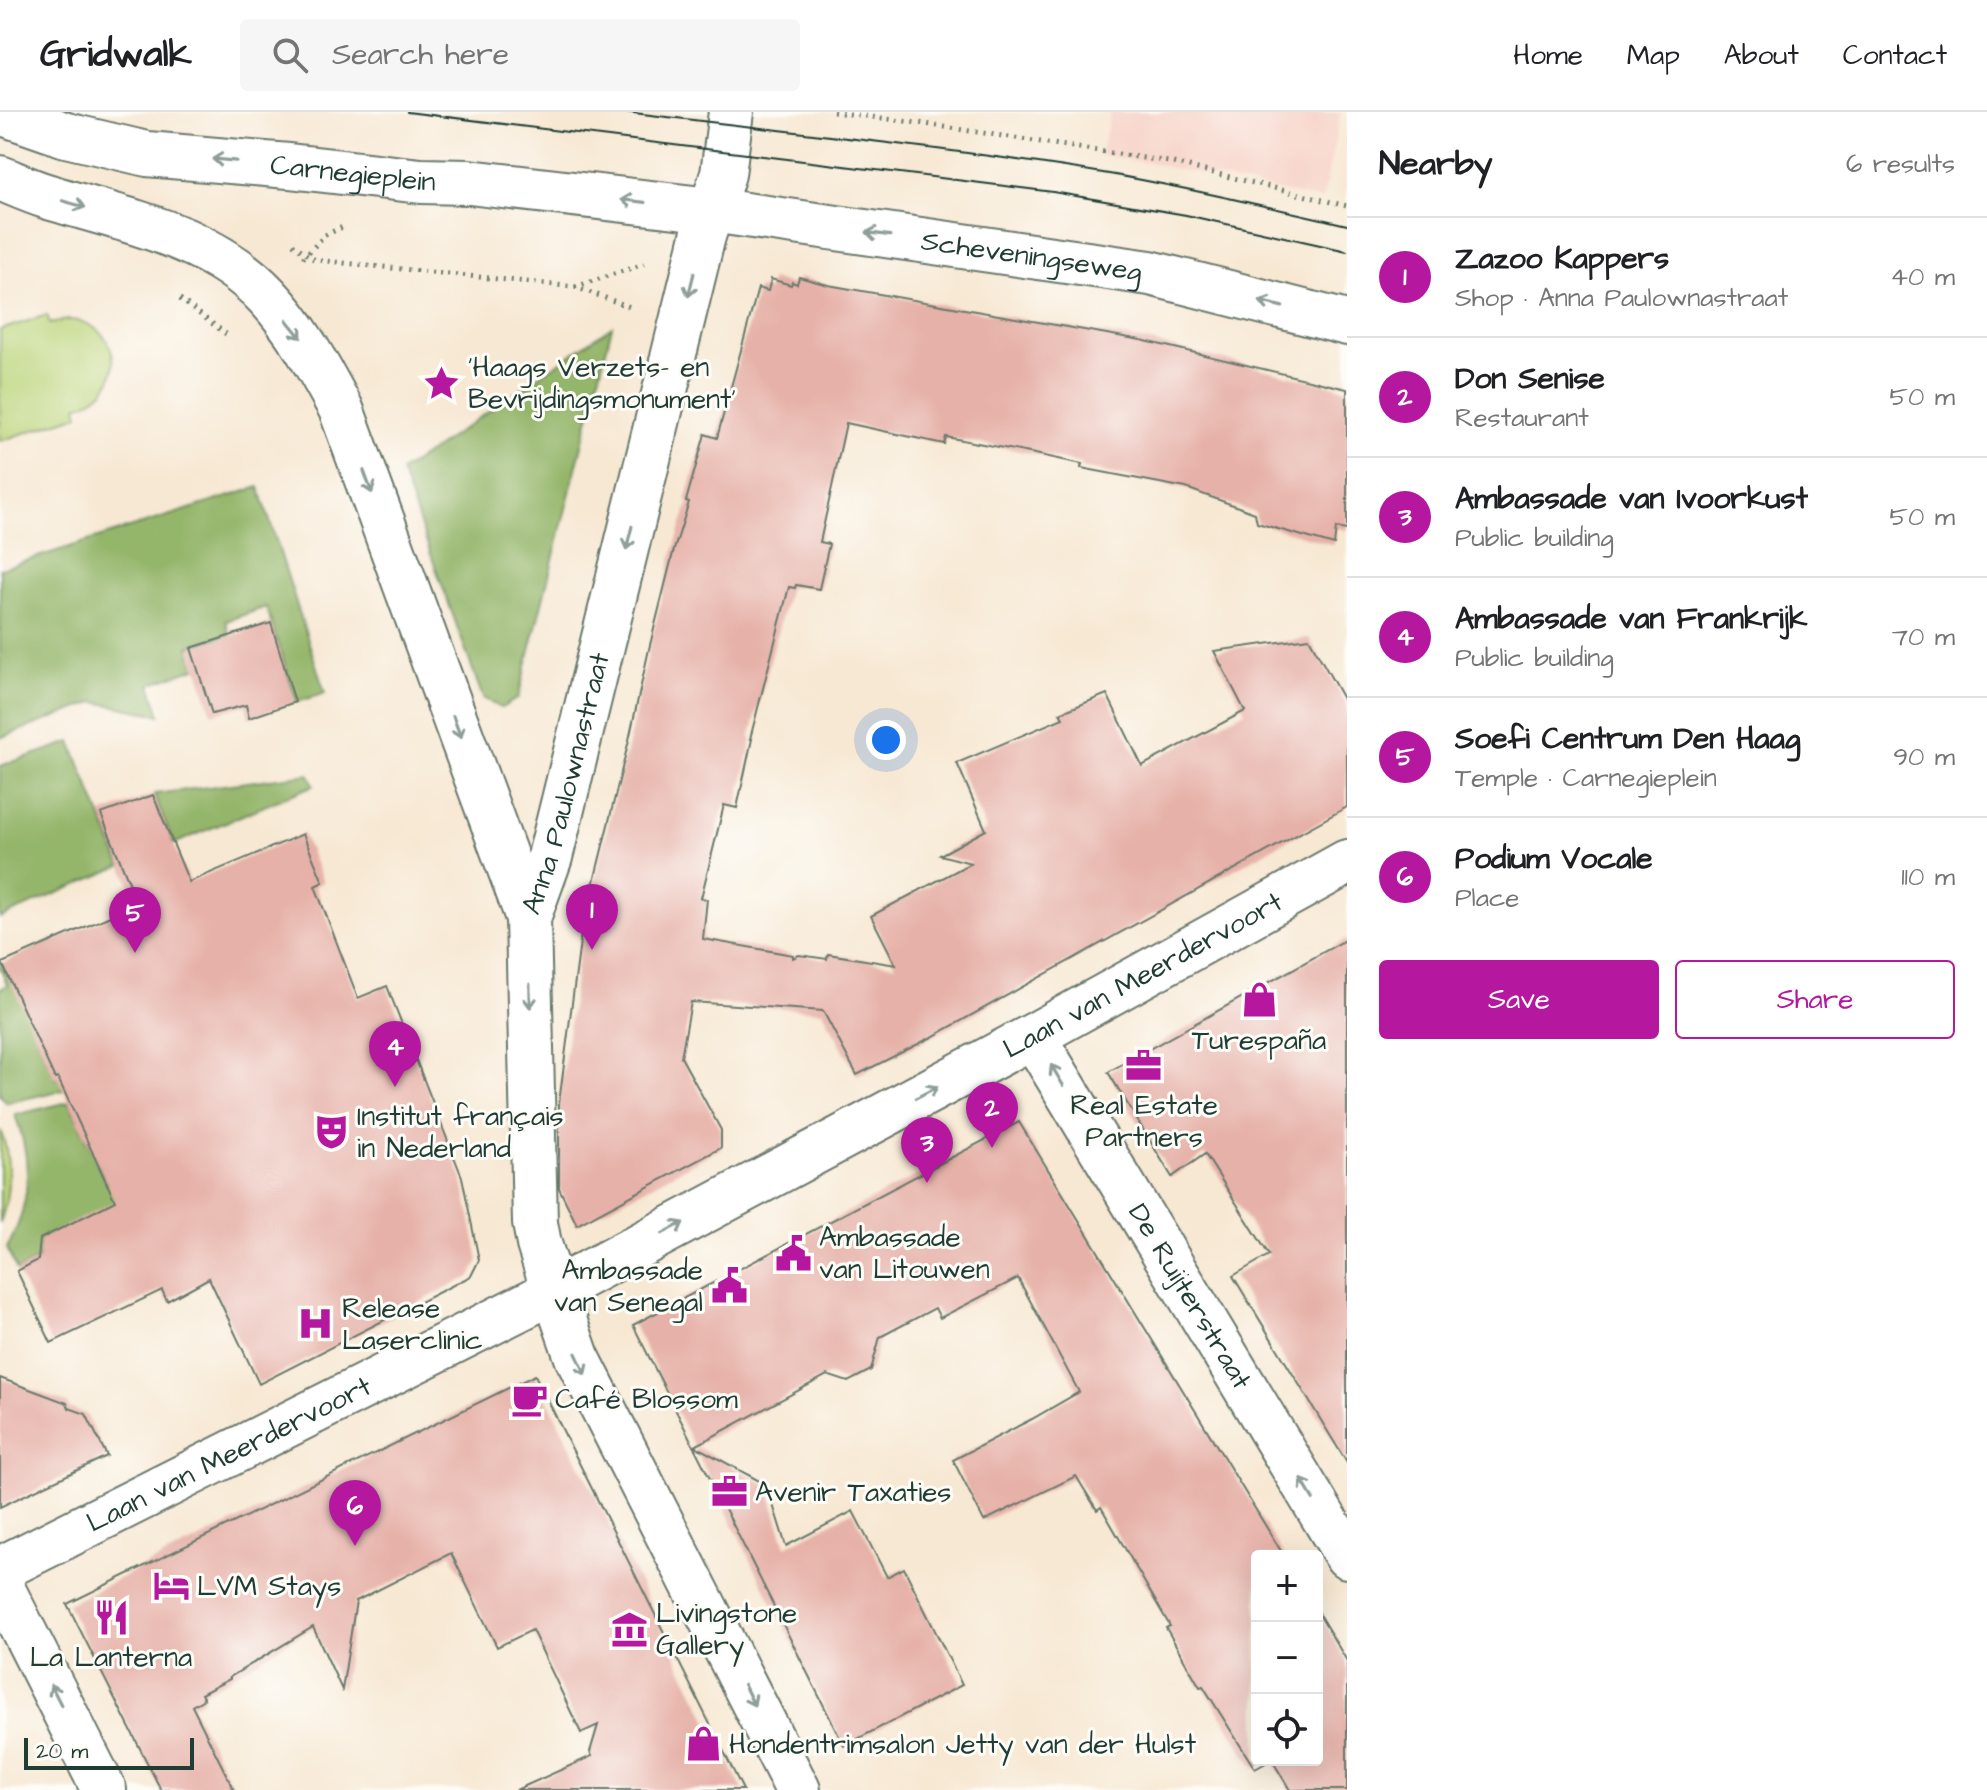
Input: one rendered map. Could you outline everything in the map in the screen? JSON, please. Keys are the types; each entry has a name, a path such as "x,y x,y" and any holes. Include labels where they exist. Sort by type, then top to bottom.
{"street":[{"name":"Carnegieplein","path":"0,112 66,135 147,154 421,181 469,182 711,210"},
{"name":"Anna Paulownastraat","path":"731,112 723,174 703,236 550,857 528,918 535,1223 539,1244 577,1357 798,1790"},
{"path":"0,178 191,242 239,272 267,295 303,341 341,409 528,918"},
{"name":"Scheveningseweg","path":"711,210 1150,273 1347,323"},
{"name":"Laan van Meerdervoort","path":"0,1569 554,1291 1033,1036 1347,862"},
{"name":"De Ruijterstraat","path":"1033,1036 1347,1556"},
{"path":"0,1584 104,1790"}],"path":[{"path":"833,112 1169,162 1347,206"},
{"path":"286,239 315,260 575,287 654,315 682,320"},
{"path":"177,297 227,334"}],"shaded area":[{"path":"1111,112 1341,112 1322,200 1100,155"}],"green space":[{"path":"47,315 50,324 67,320 82,322 102,335 113,355 111,379 98,395 77,406 79,415 0,441 0,330"},
{"path":"612,326 518,698 501,708 483,698 401,472"},
{"path":"259,487 325,693 297,702 266,607 226,621 229,634 189,647 195,668 150,684 160,715 95,702 0,738 0,569"},
{"path":"71,742 121,866 0,918 0,766"},
{"path":"309,774 314,785 174,844 154,794"},
{"path":"52,941 107,1070 63,1090 7,1103 0,1095 0,989 7,985 0,966","holes":["37,1039 78,1070 56,1079"]},
{"path":"69,1102 108,1186 153,1188 40,1239 38,1260 17,1271 7,1248 21,1216 27,1166 15,1115"},
{"path":"0,1130 8,1176 0,1223"}],"building":[{"path":"799,277 828,285 1141,340 1347,389 1347,530 1336,528 1334,545 1257,523 1255,513 1186,488 1081,468 1082,464 1035,454 946,437 944,444 846,423 820,542 829,544 819,589 796,585 795,588 789,587 750,739 737,808 724,805 701,898 707,899 703,939 793,955 793,958 799,955 827,959 828,954 896,965 871,916 971,863 940,855 986,830 957,763 1063,718 1060,713 1107,694 1142,766 1245,711 1214,651 1309,638 1347,706 1347,807 932,1037 857,1075 823,1011 691,1002 681,1057 721,1130 721,1148 577,1225 559,1188 559,1103 581,934 649,649 705,434 717,438 758,288 768,291 771,279 797,284"},
{"path":"271,623 295,702 249,718 246,705 212,714 191,648"},
{"path":"153,795 189,882 303,834 323,882 315,886 358,998 387,986 462,1177 479,1260 471,1276 259,1384 209,1278 167,1301 162,1290 51,1343 17,1271 38,1260 40,1239 115,1201 2,963 138,904 101,814"},
{"path":"1347,939 1347,1463 1233,1276 1269,1255 1205,1154 1172,1177 1108,1072"},
{"path":"1019,1122 1280,1550 1251,1550 1251,1763 1203,1686 1200,1687 1166,1628 1170,1626 1101,1507 1097,1510 1076,1476 984,1521 953,1460 1079,1392 1018,1278 940,1318 935,1308 880,1337 871,1370 848,1382 827,1375 695,1446 765,1484 786,1546 853,1511 887,1577 904,1568 962,1685 844,1746 633,1325"},
{"path":"535,1375 743,1790 516,1790 592,1756 590,1752 598,1725 581,1733 532,1630 497,1647 451,1553 356,1601 342,1690 313,1627 201,1694 204,1699 192,1706 234,1790 161,1790 67,1604"},
{"path":"0,1378 67,1403 69,1408 86,1414 107,1456 0,1507"},
{"path":"1323,1621 1347,1661 1347,1790 1290,1790 1276,1766 1323,1766"}],"tram line":[{"path":"407,112 1053,192 1186,215 1347,251"},
{"path":"626,112 1054,165 1173,186 1347,225"}],"place":[{"name":"'Haags Verzets- en Bevrijdingsmonument'","path":"442,383"},
{"name":"Zazoo Kappers","path":"592,950"},
{"name":"Soefi Centrum Den Haag","path":"135,953"},
{"name":"Turespaña","path":"1259,1000"},
{"name":"Real Estate Partners","path":"1144,1065"},
{"name":"Ambassade van Frankrijk","path":"395,1087"},
{"name":"Institut français in Nederland","path":"331,1132"},
{"name":"Don Senise","path":"992,1148"},
{"name":"Ambassade van Ivoorkust","path":"927,1183"},
{"name":"Ambassade van Litouwen","path":"793,1253"},
{"name":"Ambassade van Senegal","path":"729,1286"},
{"name":"Release Laserclinic","path":"316,1324"},
{"name":"Café Blossom","path":"529,1399"},
{"name":"Avenir Taxaties","path":"729,1492"},
{"name":"Podium Vocale","path":"355,1546"},
{"name":"LVM Stays","path":"171,1586"},
{"name":"La Lanterna","path":"111,1617"},
{"name":"Livingstone Gallery","path":"630,1629"},
{"name":"Hondentrimsalon Jetty van der Hulst","path":"703,1744"}]}
